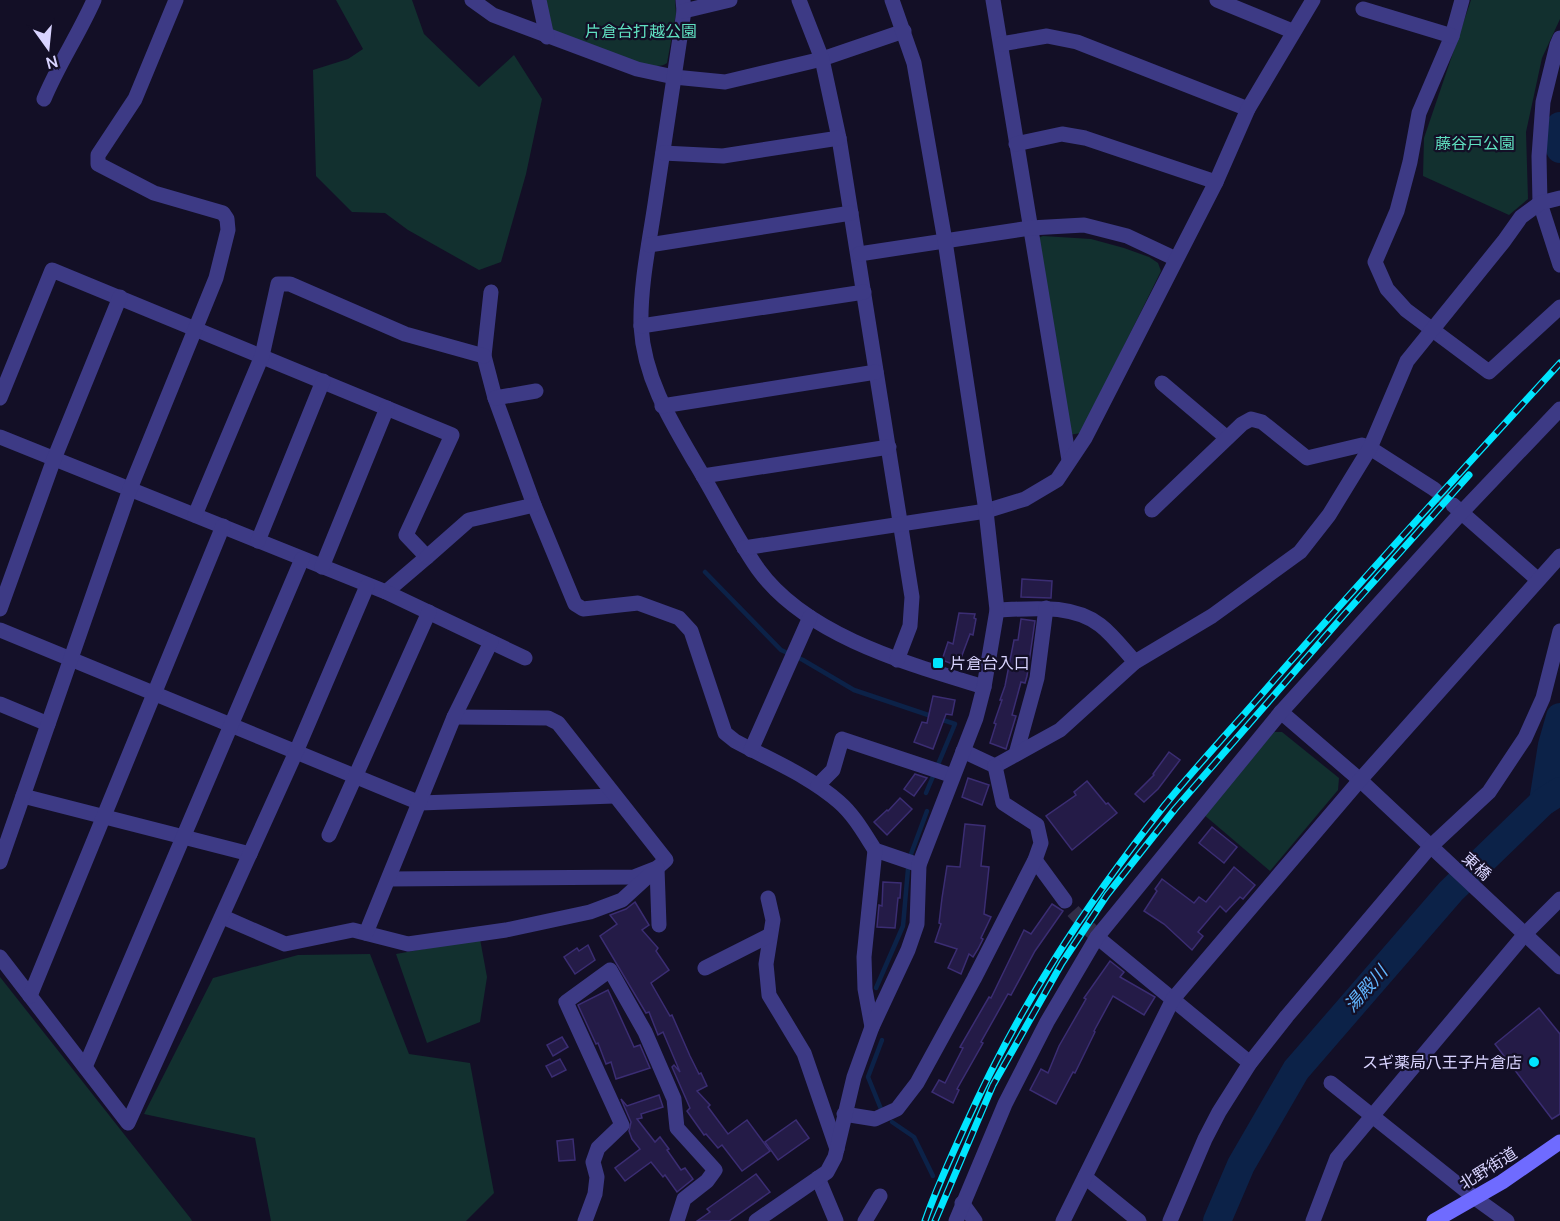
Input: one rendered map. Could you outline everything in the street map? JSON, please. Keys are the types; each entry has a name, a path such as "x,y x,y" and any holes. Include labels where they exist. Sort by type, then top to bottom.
{"main road":[{"name":"北野街道","path":"1434,1221 1502,1182 1560,1142"}],"street":[{"path":"44,99 54,75 82,28 94,0"},
{"path":"0,862 130,489 216,278 228,230 227,219 223,213 153,197 98,164 98,155 135,99 176,0"},
{"path":"472,0 493,15 637,69 674,77 725,81 822,59 904,31"},
{"path":"539,0 547,37"},
{"path":"730,0 683,6 649,245 641,326 647,366 662,406 744,548 774,587 810,617 845,638 897,660 984,687"},
{"path":"799,0 822,59 839,138 912,597 910,626 897,660"},
{"path":"756,1221 828,1172 837,1149 854,1077 872,1027 908,950 917,924 919,865 942,772 963,752 976,718 984,687 997,610 986,511 945,241 914,63 892,0"},
{"path":"993,0 1069,460"},
{"path":"1217,0 1293,32"},
{"path":"744,548 986,511 1025,499 1057,480 1085,438 1216,182 1248,109 1313,0"},
{"path":"1462,0 1452,36 1419,113 1410,162 1397,211 1375,262 1387,289 1406,310 1489,372 1560,307"},
{"path":"1363,9 1452,36"},
{"path":"1001,44 1047,36 1077,42 1248,109"},
{"path":"1560,38 1543,102 1539,156 1540,203 1560,265"},
{"path":"1016,144 1062,134 1085,138 1216,182"},
{"path":"663,153 723,156 839,138"},
{"path":"995,766 1060,730 1135,662 1212,616 1300,552 1329,515 1370,448 1407,361 1521,217 1540,203 1560,198"},
{"path":"649,245 851,213"},
{"path":"859,254 1030,228 1084,225 1127,236 1176,259"},
{"path":"0,398 52,270 452,435 406,535 427,557"},
{"path":"195,515 262,356 278,284 290,284 405,334 484,356"},
{"path":"491,292 484,356 495,398 534,506 575,604 583,609 638,603 679,618 691,631 725,733 751,750 818,785 840,803 859,824 875,850 864,957 865,989 872,1027"},
{"path":"641,326 864,292"},
{"path":"0,609 54,459 120,297"},
{"path":"662,406 876,372"},
{"path":"258,541 322,381"},
{"path":"1162,384 1227,438"},
{"path":"495,398 536,391"},
{"path":"322,567 387,408"},
{"path":"956,1221 1005,1104 1047,1022 1097,937 1281,712 1457,509 1560,409"},
{"path":"1152,510 1242,424 1251,419 1262,422 1307,458 1362,446 1370,448 1434,489"},
{"path":"0,437 386,592 525,658"},
{"path":"703,476 889,447"},
{"path":"386,592 470,520 534,506"},
{"path":"1457,509 1537,579"},
{"path":"30,996 223,526"},
{"path":"1063,1221 1173,999 1360,780 1537,579 1560,556"},
{"path":"85,1067 302,559"},
{"path":"0,957 128,1123 223,917 367,586"},
{"path":"997,610 1046,608 1082,613 1102,626 1135,662"},
{"path":"1016,754 1037,678 1046,608"},
{"path":"328,835 429,612"},
{"path":"751,750 810,617"},
{"path":"0,630 420,803 614,796"},
{"path":"1170,1221 1205,1139 1250,1063 1295,1007 1489,792 1525,738 1542,698 1560,631"},
{"path":"366,933 454,717 491,642"},
{"path":"0,704 48,724"},
{"name":"東橋","path":"1281,712 1360,780 1560,967"},
{"path":"223,917 285,944 353,930 408,944 506,930 590,912 622,900 666,860 558,723 548,718 454,717"},
{"path":"818,785 833,770 842,739 942,772"},
{"path":"963,752 995,766"},
{"path":"844,1114 875,1119 897,1109 917,1083 1035,860 1041,843 1037,825 1003,803 995,766"},
{"path":"23,796 250,854"},
{"path":"875,850 919,865"},
{"path":"1035,860 1065,901"},
{"path":"389,879 634,877 657,868"},
{"path":"657,868 659,925"},
{"path":"768,898 773,920 766,964 769,995 804,1053 837,1149"},
{"path":"1313,1221 1337,1158 1525,934 1560,899"},
{"path":"705,968 770,935"},
{"path":"1097,937 1250,1063"},
{"path":"585,1221 595,1194 597,1177 593,1162 598,1148 622,1125 566,1002 610,970 645,1032 674,1099 677,1128 715,1170 707,1181 684,1199 677,1221"},
{"path":"1331,1083 1507,1221"},
{"path":"1086,1177 1139,1221"},
{"path":"818,1178 836,1221"},
{"path":"865,1221 880,1196"},
{"path":"962,1203 975,1221"}],"green space":[{"path":"336,0 412,0 424,34 479,87 514,55 542,99 526,174 501,262 479,270 408,230 385,213 352,212 316,176 313,70 348,59 363,49"},
{"name":"片倉台打越公園","path":"545,0 675,0 676,14 667,63 658,66 629,61 550,29"},
{"name":"藤谷戸公園","path":"1471,0 1560,0 1560,19 1542,58 1526,132 1528,199 1509,215 1423,176 1424,138"},
{"path":"1043,236 1091,239 1124,248 1149,257 1158,263 1161,271 1081,433 1069,435 1038,238"},
{"path":"1274,732 1282,732 1339,778 1338,790 1270,871 1203,814"},
{"path":"480,939 487,977 480,1022 427,1043 396,954"},
{"path":"370,954 409,1054 470,1063 494,1193 466,1221 271,1221 255,1138 144,1114 213,978 298,955"},
{"path":"0,977 191,1219 192,1221 0,1221"}],"building":[{"path":"1022,579 1052,581 1051,598 1021,597"},
{"path":"959,613 975,614 976,619 973,635 970,634 958,666 942,660 948,642 953,644"},
{"path":"1021,619 1035,621 1027,676 1025,683 1021,682 1012,715 1016,716 1006,749 990,743 1002,700 1000,700 1014,640 1018,640"},
{"path":"933,696 955,700 952,715 946,714 933,749 914,742 922,722 927,723"},
{"path":"1169,752 1180,760 1158,789 1144,802 1135,794 1154,775"},
{"path":"915,774 927,778 914,796 904,789"},
{"path":"968,778 989,785 982,805 962,797"},
{"path":"1087,781 1106,804 1108,803 1117,813 1072,850 1046,816 1076,795 1074,792"},
{"path":"900,798 912,809 887,835 874,822"},
{"path":"965,824 985,826 981,866 989,867 984,914 991,917 978,949 973,957 969,954 961,974 948,968 957,949 935,942 941,924 939,923 947,866 960,867"},
{"path":"1212,827 1237,847 1224,863 1199,843"},
{"path":"1234,867 1255,885 1243,899 1240,897 1226,912 1220,906 1198,932 1203,936 1192,950 1164,924 1144,911 1162,879 1194,903 1199,897 1206,902"},
{"path":"883,882 901,883 895,928 877,927 879,905 882,906"},
{"path":"635,902 649,925 642,930 658,948 656,951 669,970 651,983 670,1016 672,1015 690,1056 707,1086 697,1091 710,1105 708,1107 728,1134 747,1120 770,1151 742,1171 722,1145 718,1148 706,1134 704,1135 687,1111 690,1108 672,1067 674,1065 680,1072 663,1032 658,1035 649,1012 646,1013 600,936 617,924 610,915 626,909"},
{"path":"1052,904 1063,911 1035,951 1011,995 1008,994 957,1089 959,1090 953,1103 932,1092 939,1080 945,1083 963,1048 960,1047 989,997 991,998 1024,930 1031,934"},
{"path":"588,945 595,960 575,974 564,957 577,948 579,951"},
{"path":"1110,961 1124,972 1120,977 1155,997 1144,1015 1113,996 1075,1073 1073,1072 1056,1104 1030,1090 1041,1069 1048,1073 1059,1046 1086,999 1084,998"},
{"path":"608,990 634,1047 640,1045 650,1068 616,1079 611,1062 606,1064 578,1005"},
{"name":"スギ薬局八王子片倉店","path":"1539,1008 1560,1034 1560,1114 1552,1119 1495,1044"},
{"path":"562,1037 568,1047 553,1056 547,1045"},
{"path":"560,1059 566,1070 552,1077 546,1066"},
{"path":"659,1095 663,1107 641,1114 642,1118 637,1119 655,1142 660,1137 681,1170 685,1168 693,1179 677,1192 665,1175 663,1177 651,1162 625,1181 615,1168 640,1149 632,1139 629,1131 631,1122 621,1099 627,1106"},
{"path":"796,1120 809,1138 778,1160 765,1142"},
{"path":"573,1139 575,1160 559,1161 557,1141"},
{"path":"756,1174 770,1192 729,1221 697,1221 710,1212 707,1209"}],"waterway":[{"path":"1560,126 1560,149"},
{"path":"705,572 781,650 803,660 854,690 955,724 926,793"},
{"path":"1543,802 1552,745 1560,717"},
{"name":"湯殿川","path":"1217,1221 1241,1165 1296,1070 1451,891 1543,802 1560,791"},
{"path":"911,854 927,811"},
{"path":"876,988 903,926 908,869"},
{"path":"881,1109 868,1077 882,1040"},
{"path":"892,1122 914,1137 933,1176"}],"tunnel":[{"path":"1434,489 1453,505"},
{"path":"1073,911 1097,937"}],"railway":[{"path":"925,1221 965,1126 1007,1040 1054,960 1135,844 1191,774 1309,640 1560,363"},
{"path":"935,1221 993,1085 1062,963 1107,895 1175,809 1469,475"}],"place":[{"name":"片倉台入口","path":"938,663"},
{"name":"スギ薬局八王子片倉店","path":"1534,1062"}]}
